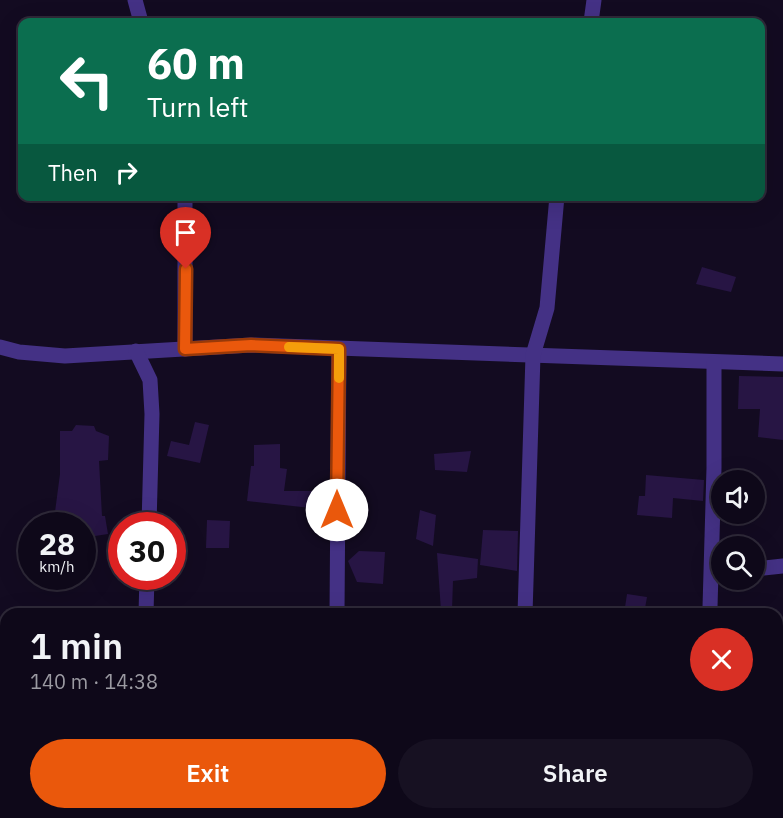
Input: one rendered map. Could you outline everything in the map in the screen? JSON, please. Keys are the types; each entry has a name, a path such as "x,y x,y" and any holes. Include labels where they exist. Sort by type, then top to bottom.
{"street":[{"path":"135,0 140,18"},
{"path":"592,18 594,0"},
{"path":"185,201 185,349"},
{"path":"525,608 533,356 548,308 557,201"},
{"path":"0,347 19,352 65,356 251,345 783,364"},
{"path":"337,608 339,349"},
{"path":"136,351 150,380 152,414 149,512"},
{"path":"714,363 716,536"},
{"path":"765,567 783,566"},
{"path":"146,608 147,590"},
{"path":"710,607 713,590"}],"building":[{"path":"702,267 736,277 731,292 696,284"},
{"path":"739,376 783,377 783,440 758,437 760,409 738,409"},
{"path":"195,422 209,425 200,463 167,456 171,441 189,445"},
{"path":"76,425 94,426 96,431 109,436 108,460 99,461 102,516 105,516 108,534 96,536 96,512 55,512 60,474 60,431 72,431"},
{"path":"280,444 280,468 287,469 284,491 321,491 320,509 247,501 251,466 254,466 254,445"},
{"path":"471,451 467,472 435,470 434,454"},
{"path":"646,475 704,480 703,501 673,498 672,518 637,515 639,496 645,496"},
{"path":"420,510 436,515 433,546 416,539"},
{"path":"207,520 230,521 229,548 206,548"},
{"path":"483,530 518,531 517,571 480,565"},
{"path":"359,551 385,552 383,584 357,582 348,561"},
{"path":"437,553 478,559 477,578 453,581 452,608 441,608"},
{"path":"627,594 647,597 645,608 625,608"}],"slow traffic":[{"path":"289,347 339,349 339,378"}],"route":[{"path":"186,269 185,349 251,345 339,349 337,510"}]}
